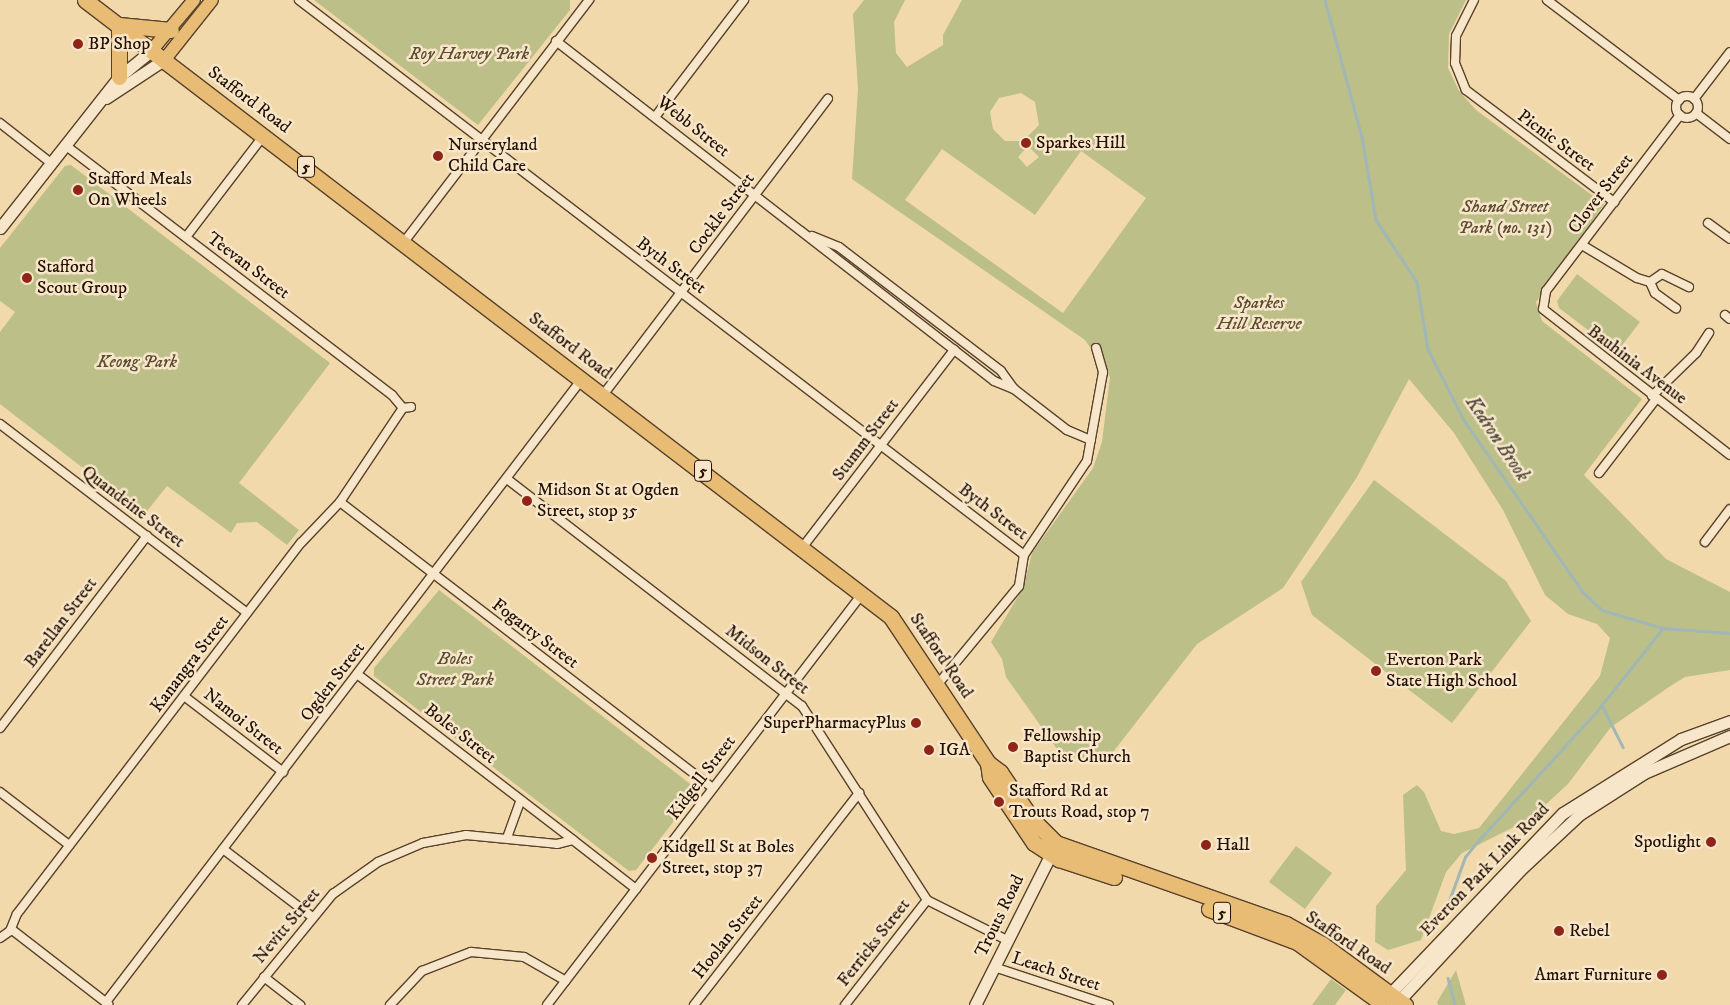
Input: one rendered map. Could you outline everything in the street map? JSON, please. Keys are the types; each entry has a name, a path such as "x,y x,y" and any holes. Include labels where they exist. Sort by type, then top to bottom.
{"highway":[{"name":"Stafford Road","path":"85,0 404,242 862,594 901,627 988,764 990,777 1024,831 1053,849 1271,930 1318,955 1392,1002"},
{"path":"119,77 119,25 171,30"}],"main road":[{"path":"0,228 65,145 106,98 119,77 152,50 171,30 194,0"},
{"path":"106,98 164,59 212,0"},
{"name":"Everton Park Link Road","path":"1392,1002 1563,813 1681,739 1730,721"},
{"name":"Everton Park Link Road","path":"1392,1002 1525,864 1580,814 1644,773 1730,736"},
{"name":"Trouts Road","path":"975,1005 1053,849"}],"street":[{"name":"Byth Street","path":"299,0 1024,555"},
{"path":"404,242 588,0"},
{"path":"655,117 744,0"},
{"name":"Picnic Street","path":"1474,0 1456,36 1455,63 1466,90 1481,104 1614,202"},
{"path":"1547,0 1679,100 1694,99"},
{"name":"Webb Street","path":"556,41 812,236 839,247 1001,371 1014,389"},
{"path":"1730,52 1694,99 1696,113 1730,139"},
{"name":"Cockle Street","path":"603,395 828,99"},
{"path":"1679,100 1680,115 1696,113"},
{"name":"Clover Street","path":"1546,291 1680,115"},
{"path":"0,123 51,163"},
{"path":"186,237 264,135"},
{"name":"Teevan Street","path":"65,145 407,408"},
{"path":"1708,222 1730,239"},
{"name":"Webb Street","path":"812,236 818,246 994,381 1014,389 1067,430 1091,440"},
{"path":"1582,245 1650,282 1655,293 1676,308"},
{"path":"1650,282 1662,274 1689,287"},
{"name":"Bauhinia Avenue","path":"1546,291 1543,301 1548,317 1730,455"},
{"path":"1599,473 1654,397 1696,354 1709,333"},
{"path":"938,684 1019,586 1024,555 1087,461 1103,372 1096,348"},
{"name":"Stumm Street","path":"802,548 954,350"},
{"name":"Ogden Street","path":"108,1004 223,849 582,379"},
{"name":"Kanangra Street","path":"0,938 11,929 17,914 247,613 326,512 340,502 407,408"},
{"name":"Quandeine Street","path":"0,424 247,613"},
{"name":"Midson Street","path":"507,479 786,693 809,714 927,900"},
{"name":"Fogarty Street","path":"340,502 713,788"},
{"path":"1705,542 1730,509"},
{"name":"Barellan Street","path":"0,728 147,536"},
{"name":"Kidgell Street","path":"547,1005 862,594"},
{"name":"Boles Street","path":"358,674 573,840"},
{"name":"Namoi Street","path":"184,696 283,772"},
{"path":"0,792 69,846"},
{"name":"Hoolan Street","path":"694,1005 859,793"},
{"path":"508,836 521,800"},
{"name":"Nevitt Street","path":"242,1005 311,916 343,886 393,855 450,837 508,836 552,843 573,840"},
{"path":"573,840 636,889"},
{"path":"223,849 311,916"},
{"path":"927,900 1007,940"},
{"name":"Ferricks Street","path":"845,1005 927,900"},
{"path":"11,929 108,1004"},
{"path":"390,1005 422,971 471,952 524,957 566,981"},
{"name":"Leach Street","path":"994,967 1109,1005"},
{"path":"264,977 300,1005"}],"green space":[{"name":"Roy Harvey Park","path":"314,0 570,0 570,10 478,125"},
{"name":"Sparkes Hill Reserve","path":"864,0 905,0 894,22 896,53 907,67 943,45 943,35 962,0 1466,0 1449,34 1448,68 1459,91 1476,110 1604,204 1536,302 1542,321 1642,399 1584,475 1666,559 1730,592 1730,670 1685,677 1611,727 1568,784 1530,819 1462,853 1446,872 1421,940 1388,950 1375,942 1376,906 1406,870 1403,795 1417,785 1424,792 1441,831 1454,834 1479,828 1600,676 1610,638 1597,624 1568,614 1545,595 1503,510 1454,433 1409,379 1357,477 1283,588 1197,644 1106,761 1072,757 1057,749 1006,677 1002,659 991,642 1023,588 1032,553 1093,468 1102,442 1110,377 1085,340 852,179 858,89 853,14","holes":["1021,93 1035,102 1039,125 1023,141 1005,141 993,129 990,112 999,98","1028,146 1039,157 1027,167 1018,157","942,149 1035,215 1081,151 1146,198 1063,313 905,200"]},
{"name":"Keong Park","path":"71,165 330,363 239,483 299,530 287,545 257,522 237,523 231,533 167,486 144,515 0,404 0,332 15,312 0,301 0,248 65,166"},
{"path":"1577,274 1640,322 1617,352 1559,308 1557,301"},
{"path":"1374,480 1506,581 1531,621 1452,723 1312,615 1301,582"},
{"name":"Boles Street Park","path":"439,590 698,790 636,870 629,871 374,676 374,668"},
{"path":"1296,846 1332,873 1305,909 1269,882"},
{"path":"1456,970 1466,1005 1438,1005 1437,1002"},
{"path":"1331,979 1346,990 1335,1005 1312,1005"}],"waterway":[{"name":"Kedron Brook","path":"1325,0 1362,137 1376,220 1417,282 1428,349 1464,420 1584,593 1602,610 1663,628 1730,633"},
{"path":"1449,901 1465,857 1597,711 1663,628"},
{"path":"1602,705 1623,747"},
{"path":"1448,978 1455,1005"}],"place":[{"name":"BP Shop","path":"78,44"},
{"name":"Sparkes Hill","path":"1026,143"},
{"name":"Nurseryland Child Care","path":"438,156"},
{"name":"Stafford Meals On Wheels","path":"78,190"},
{"name":"Stafford Scout Group","path":"27,278"},
{"name":"Midson St at Ogden Street, stop 35","path":"527,501"},
{"name":"Everton Park State High School","path":"1376,671"},
{"name":"SuperPharmacyPlus","path":"916,723"},
{"name":"Fellowship Baptist Church","path":"1013,747"},
{"name":"IGA","path":"929,750"},
{"name":"Stafford Rd at Trouts Road, stop 7","path":"999,802"},
{"name":"Spotlight","path":"1711,842"},
{"name":"Hall","path":"1206,845"},
{"name":"Kidgell St at Boles Street, stop 37","path":"652,858"},
{"name":"Rebel","path":"1559,931"},
{"name":"Amart Furniture","path":"1662,975"}],"park label":[{"name":"Shand Street Park (no. 131)","path":"1505,218"}]}
